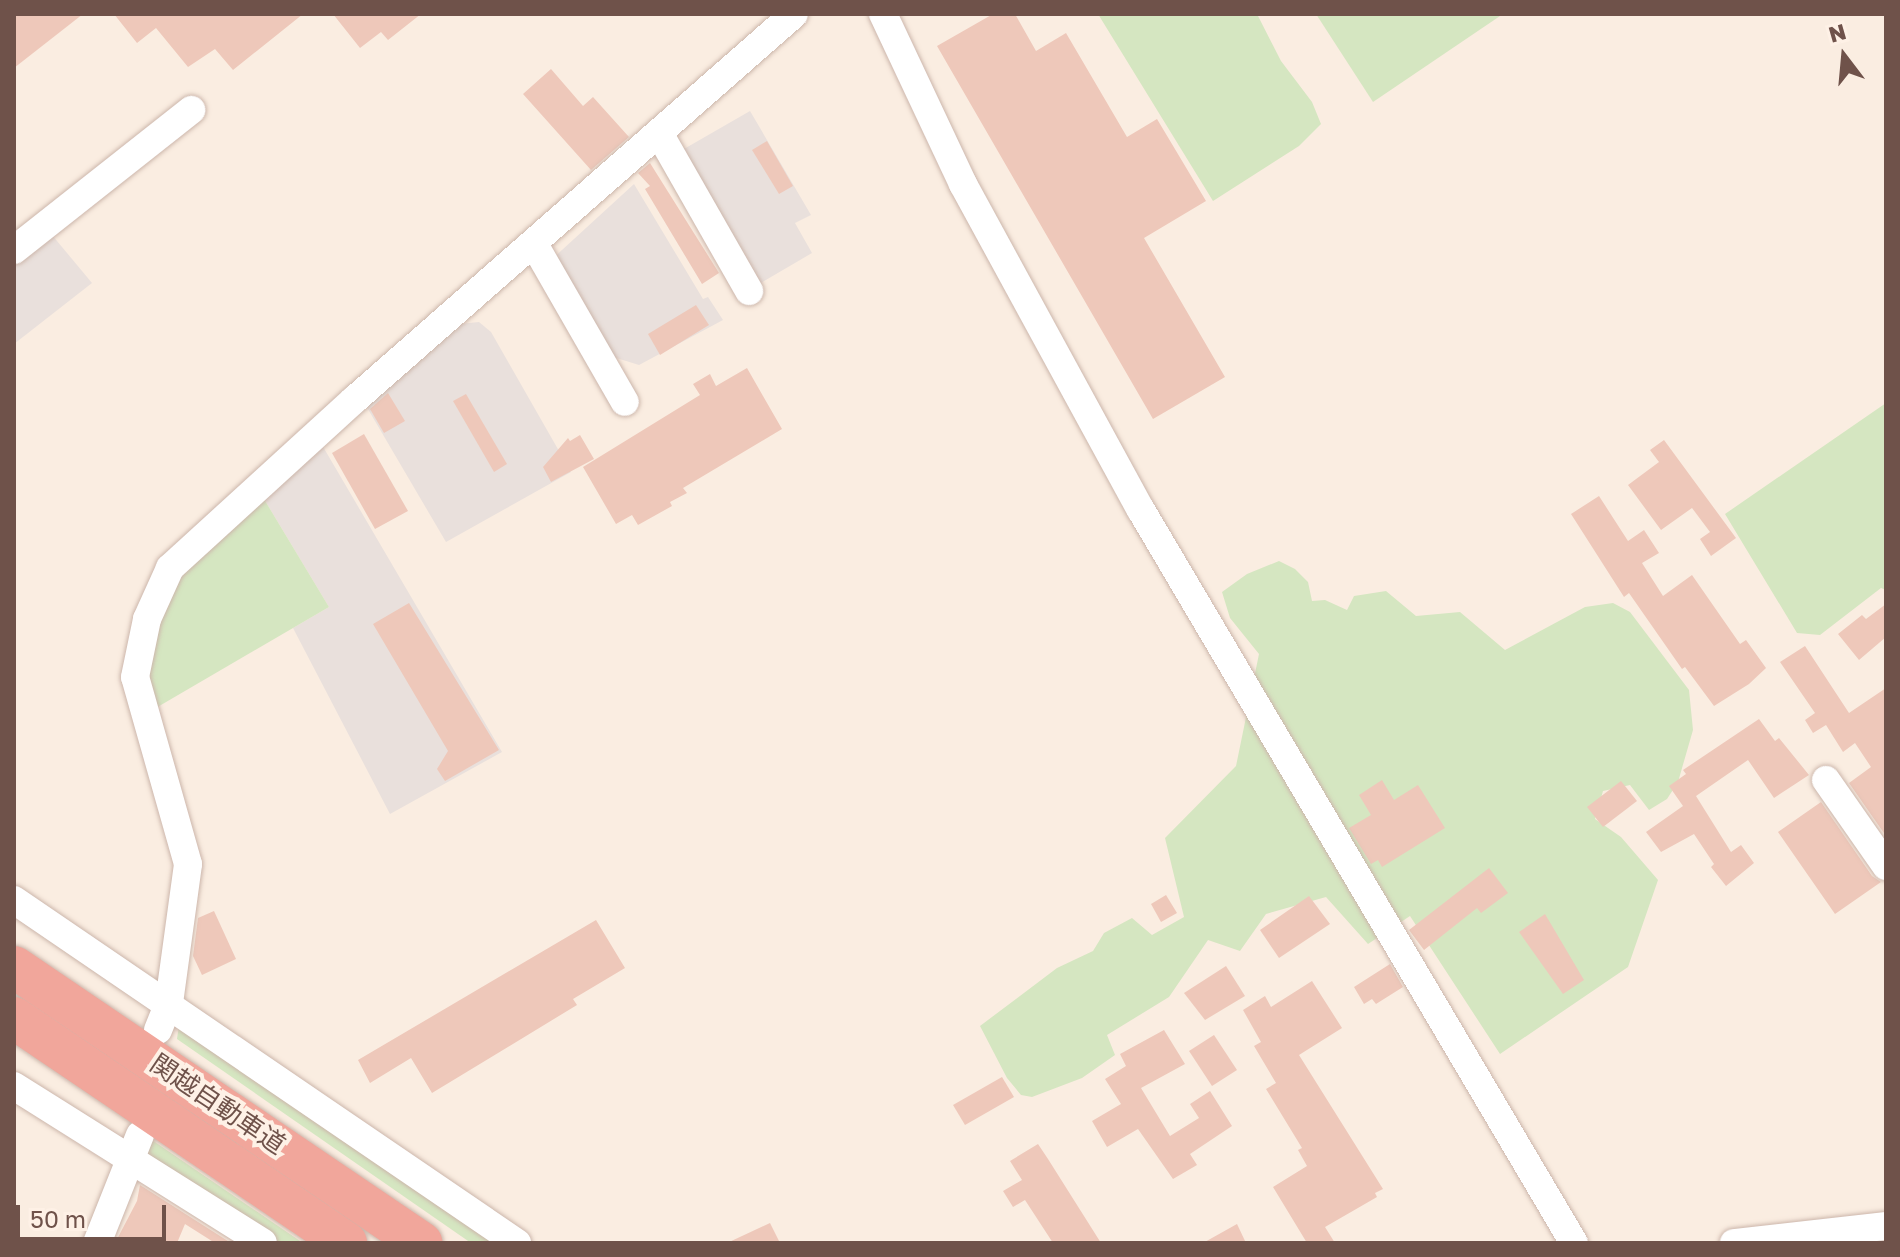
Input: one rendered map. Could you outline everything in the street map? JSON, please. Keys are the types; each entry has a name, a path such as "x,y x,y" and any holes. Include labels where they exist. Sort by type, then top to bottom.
{"highway":[{"name":"関越自動車道","path":"14,967 421,1243"},
{"name":"関越自動車道","path":"14,1018 346,1243"}],"street":[{"path":"158,1030 169,1003 188,864 135,677 156,593 170,568 354,400 794,14"},
{"path":"883,14 963,184 1141,510 1574,1243"},
{"path":"14,250 191,110"},
{"path":"659,133 749,291"},
{"path":"534,244 625,402"},
{"path":"1826,780 1886,866"},
{"path":"14,900 517,1243"},
{"path":"14,1086 134,1147 263,1243"},
{"path":"97,1243 134,1147"},
{"path":"1734,1243 1886,1226"}],"shaded area":[{"path":"750,111 811,215 795,223 812,253 754,287 677,153"},
{"path":"634,184 703,299 708,297 723,320 639,365 610,356 550,261"},
{"path":"52,235 92,283 14,344 14,265"},
{"path":"479,322 491,332 571,472 446,542 365,404 460,324"},
{"path":"322,445 502,752 390,814 293,628 329,607 261,494"}],"green space":[{"path":"1098,14 1257,14 1281,61 1312,102 1321,124 1299,146 1213,201"},
{"path":"1316,14 1503,14 1373,102"},
{"path":"1886,403 1886,590 1881,588 1820,635 1797,633 1725,514"},
{"path":"261,494 329,607 149,712 144,671 154,616 184,568"},
{"path":"1279,561 1295,569 1308,582 1312,601 1325,600 1347,610 1354,596 1386,591 1416,616 1460,612 1505,650 1585,607 1613,603 1630,612 1689,690 1693,730 1678,782 1667,799 1649,810 1630,785 1603,791 1595,819 1621,837 1658,880 1628,967 1500,1054 1410,916 1368,944 1326,897 1266,914 1240,951 1208,940 1169,997 1107,1035 1115,1055 1082,1078 1032,1097 1021,1095 1007,1078 980,1026 1057,968 1093,951 1104,933 1132,918 1152,935 1184,917 1165,838 1236,766 1259,654 1230,618 1222,592 1247,574"},
{"path":"180,1019 500,1243 471,1243 177,1039"},
{"path":"152,1140 303,1243 277,1243 150,1163 146,1153"}],"building":[{"path":"14,14 83,14 14,68"},
{"path":"114,14 303,14 233,70 215,49 188,67 156,28 137,43"},
{"path":"333,14 421,14 388,40 381,32 360,48"},
{"path":"993,14 1015,14 1036,51 1066,33 1127,137 1157,119 1206,201 1144,238 1225,377 1153,419 937,46"},
{"path":"551,69 583,106 593,97 629,137 591,170 523,94"},
{"path":"767,141 793,186 779,194 752,150"},
{"path":"650,163 719,273 702,284 645,189 650,186 638,173"},
{"path":"696,305 709,325 660,355 648,334"},
{"path":"747,368 782,429 683,488 687,493 670,502 672,506 638,525 632,515 616,524 583,467 700,395 693,384 710,374 716,386"},
{"path":"388,393 405,421 384,433 370,409"},
{"path":"466,394 507,464 494,472 453,401"},
{"path":"364,434 408,511 375,529 332,453"},
{"path":"580,435 594,459 551,482 543,467 568,438 570,441"},
{"path":"1664,440 1736,538 1711,556 1700,539 1710,532 1692,508 1661,530 1628,485 1659,462 1650,450"},
{"path":"1599,496 1628,541 1644,530 1659,553 1642,563 1663,596 1692,575 1740,644 1746,640 1766,668 1749,684 1714,706 1685,667 1682,669 1629,593 1624,597 1571,514"},
{"path":"409,603 499,750 445,781 437,769 448,751 373,624"},
{"path":"1886,604 1886,637 1859,660 1838,634 1862,615 1866,619"},
{"path":"1805,646 1849,713 1886,688 1886,836 1849,783 1871,767 1855,743 1843,752 1826,725 1813,733 1805,720 1815,713 1780,662"},
{"path":"1759,719 1775,741 1779,738 1809,775 1774,798 1748,760 1696,796 1731,852 1741,845 1754,863 1726,886 1711,867 1714,864 1694,834 1661,852 1646,832 1683,806 1669,786 1686,774 1683,770"},
{"path":"1382,780 1394,800 1418,785 1445,828 1382,867 1378,860 1371,864 1349,828 1371,815 1359,795"},
{"path":"1621,781 1637,801 1603,827 1587,807"},
{"path":"1821,802 1872,876 1881,882 1835,914 1778,832"},
{"path":"1489,868 1508,893 1481,913 1477,908 1424,950 1409,930"},
{"path":"1166,895 1177,913 1161,922 1151,904"},
{"path":"1309,896 1330,924 1279,958 1260,930"},
{"path":"214,911 236,959 202,975 193,956 198,918"},
{"path":"1545,914 1584,980 1563,994 1519,932"},
{"path":"596,920 625,968 573,999 577,1005 432,1093 411,1058 370,1083 358,1060"},
{"path":"1390,964 1403,987 1376,1004 1372,999 1364,1004 1354,987"},
{"path":"1226,966 1245,996 1205,1020 1184,993"},
{"path":"1312,981 1342,1028 1299,1055 1383,1189 1375,1193 1377,1197 1325,1227 1335,1243 1307,1243 1273,1187 1307,1166 1298,1150 1302,1148 1266,1089 1276,1083 1254,1046 1261,1042 1243,1010 1265,996 1271,1007"},
{"path":"1164,1030 1185,1064 1141,1088 1170,1136 1199,1118 1190,1104 1210,1091 1232,1126 1190,1154 1197,1165 1173,1179 1138,1129 1107,1147 1092,1121 1121,1104 1105,1079 1126,1066 1120,1054"},
{"path":"1214,1035 1237,1070 1212,1086 1189,1051"},
{"path":"1002,1077 1014,1097 965,1125 953,1105"},
{"path":"1038,1144 1101,1243 1053,1243 1025,1200 1013,1207 1003,1191 1022,1180 1010,1161"},
{"path":"140,1185 231,1243 215,1243 185,1224 177,1243 115,1243 137,1201"},
{"path":"770,1223 780,1243 727,1243"},
{"path":"1237,1224 1246,1243 1203,1243"}]}
